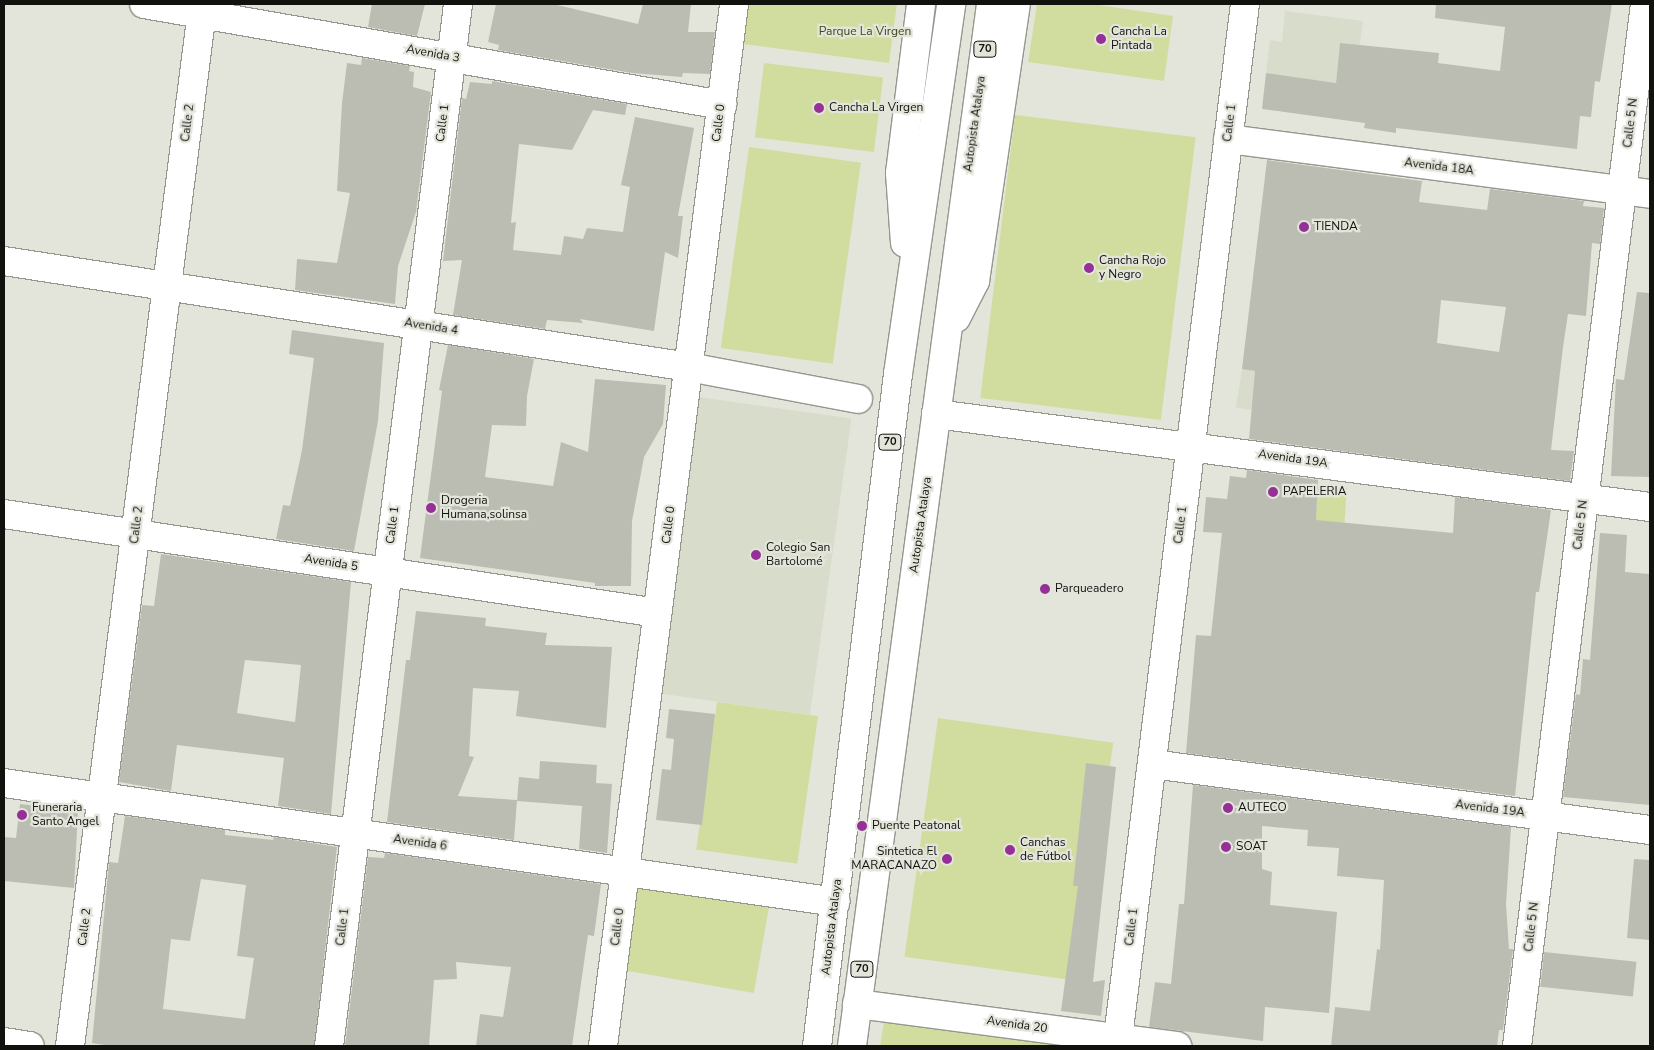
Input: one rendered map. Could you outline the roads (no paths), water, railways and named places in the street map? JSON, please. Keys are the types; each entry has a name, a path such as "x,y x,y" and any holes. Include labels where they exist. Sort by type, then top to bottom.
{"street":[{"name":"Avenida 3","path":"144,4 202,9 451,57 722,105"},
{"name":"Calle 1","path":"329,1046 458,4"},
{"name":"Calle 0","path":"603,1046 734,4"},
{"path":"907,311 900,173 921,4"},
{"name":"Autopista Atalaya","path":"817,1046 907,311 951,4"},
{"name":"Autopista Atalaya","path":"852,1046 991,4"},
{"path":"947,337 975,281 1016,4"},
{"name":"Calle 1","path":"1118,1042 1245,4"},
{"name":"Calle 5 N","path":"1517,1046 1645,4"},
{"name":"Calle 2","path":"70,1046 100,797 168,286 202,9"},
{"name":"Avenida 18A","path":"1228,139 1650,194"},
{"name":"Avenida 4","path":"4,260 689,366 858,399"},
{"name":"Avenida 19A","path":"936,414 1191,445 1650,507"},
{"name":"Avenida 5","path":"4,514 658,612"},
{"name":"Avenida 19A","path":"1152,764 1650,830"},
{"name":"Avenida 6","path":"4,784 836,902"},
{"name":"Avenida 20","path":"857,1004 1118,1042 1177,1046"},
{"path":"4,1042 30,1046"}],"place":[{"name":"Cancha La Pintada","path":"1101,39"},
{"name":"Cancha La Virgen","path":"819,108"},
{"name":"TIENDA","path":"1304,227"},
{"name":"Cancha Rojo y Negro","path":"1089,268"},
{"name":"PAPELERIA","path":"1273,492"},
{"name":"Drogeria Humana,solinsa","path":"431,508"},
{"name":"Colegio San Bartolomé","path":"756,555"},
{"name":"Parqueadero","path":"1045,589"},
{"name":"AUTECO","path":"1228,808"},
{"name":"Funeraria Santo Angel","path":"22,815"},
{"name":"Puente Peatonal","path":"862,826"},
{"name":"SOAT","path":"1226,847"},
{"name":"Canchas de Fútbol","path":"1010,850"},
{"name":"Sintetica El MARACANAZO","path":"947,859"}],"park label":[{"name":"Parque La Virgen","path":"865,32"}]}
